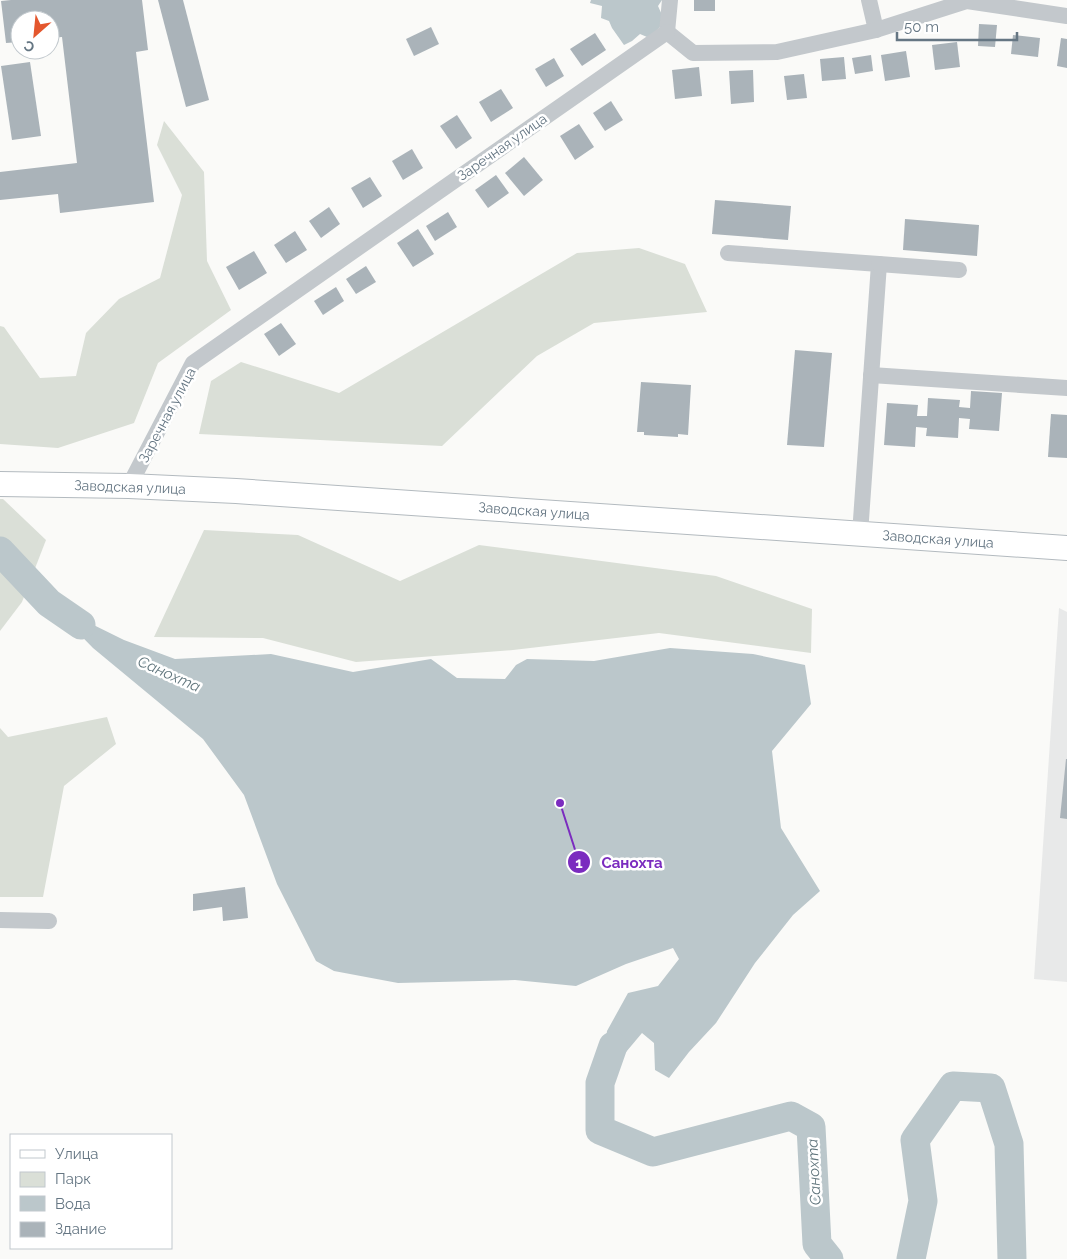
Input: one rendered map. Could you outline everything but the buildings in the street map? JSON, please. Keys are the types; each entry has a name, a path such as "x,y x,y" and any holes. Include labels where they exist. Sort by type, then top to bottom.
{"main road":[{"name":"Заводская улица","path":"0,484 129,486 236,491 1067,548"}],"street":[{"path":"670,0 667,32 693,53 777,52 876,30 967,1 1067,16"},
{"path":"869,0 876,30"},
{"name":"Заречная улица","path":"129,486 193,363 667,32"},
{"path":"728,253 959,270"},
{"path":"860,534 878,264"},
{"path":"871,375 1067,388"},
{"path":"0,920 50,921"}],"shaded area":[{"path":"1059,608 1067,612 1067,982 1034,979"}],"green space":[{"path":"164,121 204,172 207,261 231,310 158,363 134,423 58,448 0,444 0,326 4,327 40,378 76,376 86,333 119,299 160,278 182,195 157,145"},
{"path":"639,248 685,264 707,312 594,323 537,356 442,446 199,434 211,381 241,362 339,393 577,253"},
{"path":"0,499 3,499 46,540 22,602 0,631"},
{"path":"204,530 298,535 400,581 479,545 716,576 812,609 811,653 659,633 513,650 356,662 263,638 154,637"},
{"path":"107,717 116,744 64,786 43,897 0,897 0,728 8,737"}],"water":[{"path":"591,0 662,0 658,6 662,15 662,24 656,32 647,37 640,34 624,45 609,21 601,18 602,6 590,3"},
{"path":"49,603 124,640 175,659 271,654 353,672 431,659 457,678 505,679 516,665 527,659 594,661 670,648 753,654 805,665 811,704 772,751 781,828 820,891 793,915 755,963 716,1023 689,1052 669,1078 655,1070 654,1043 642,1033 600,1083 607,1031 628,993 658,986 679,959 673,948 626,964 576,986 515,980 398,983 334,971 316,961 277,884 244,795 203,739 93,648"}],"waterway":[{"name":"Санохта","path":"0,551 49,603 81,625"},
{"name":"Санохта","path":"613,1046 600,1083 600,1130 653,1152 791,1116 811,1127 817,1244 829,1259"},
{"name":"Санохта","path":"911,1259 923,1201 915,1140 953,1086 991,1088 1009,1144 1012,1259"}],"place":[{"name":"Санохта","path":"560,803"}]}
